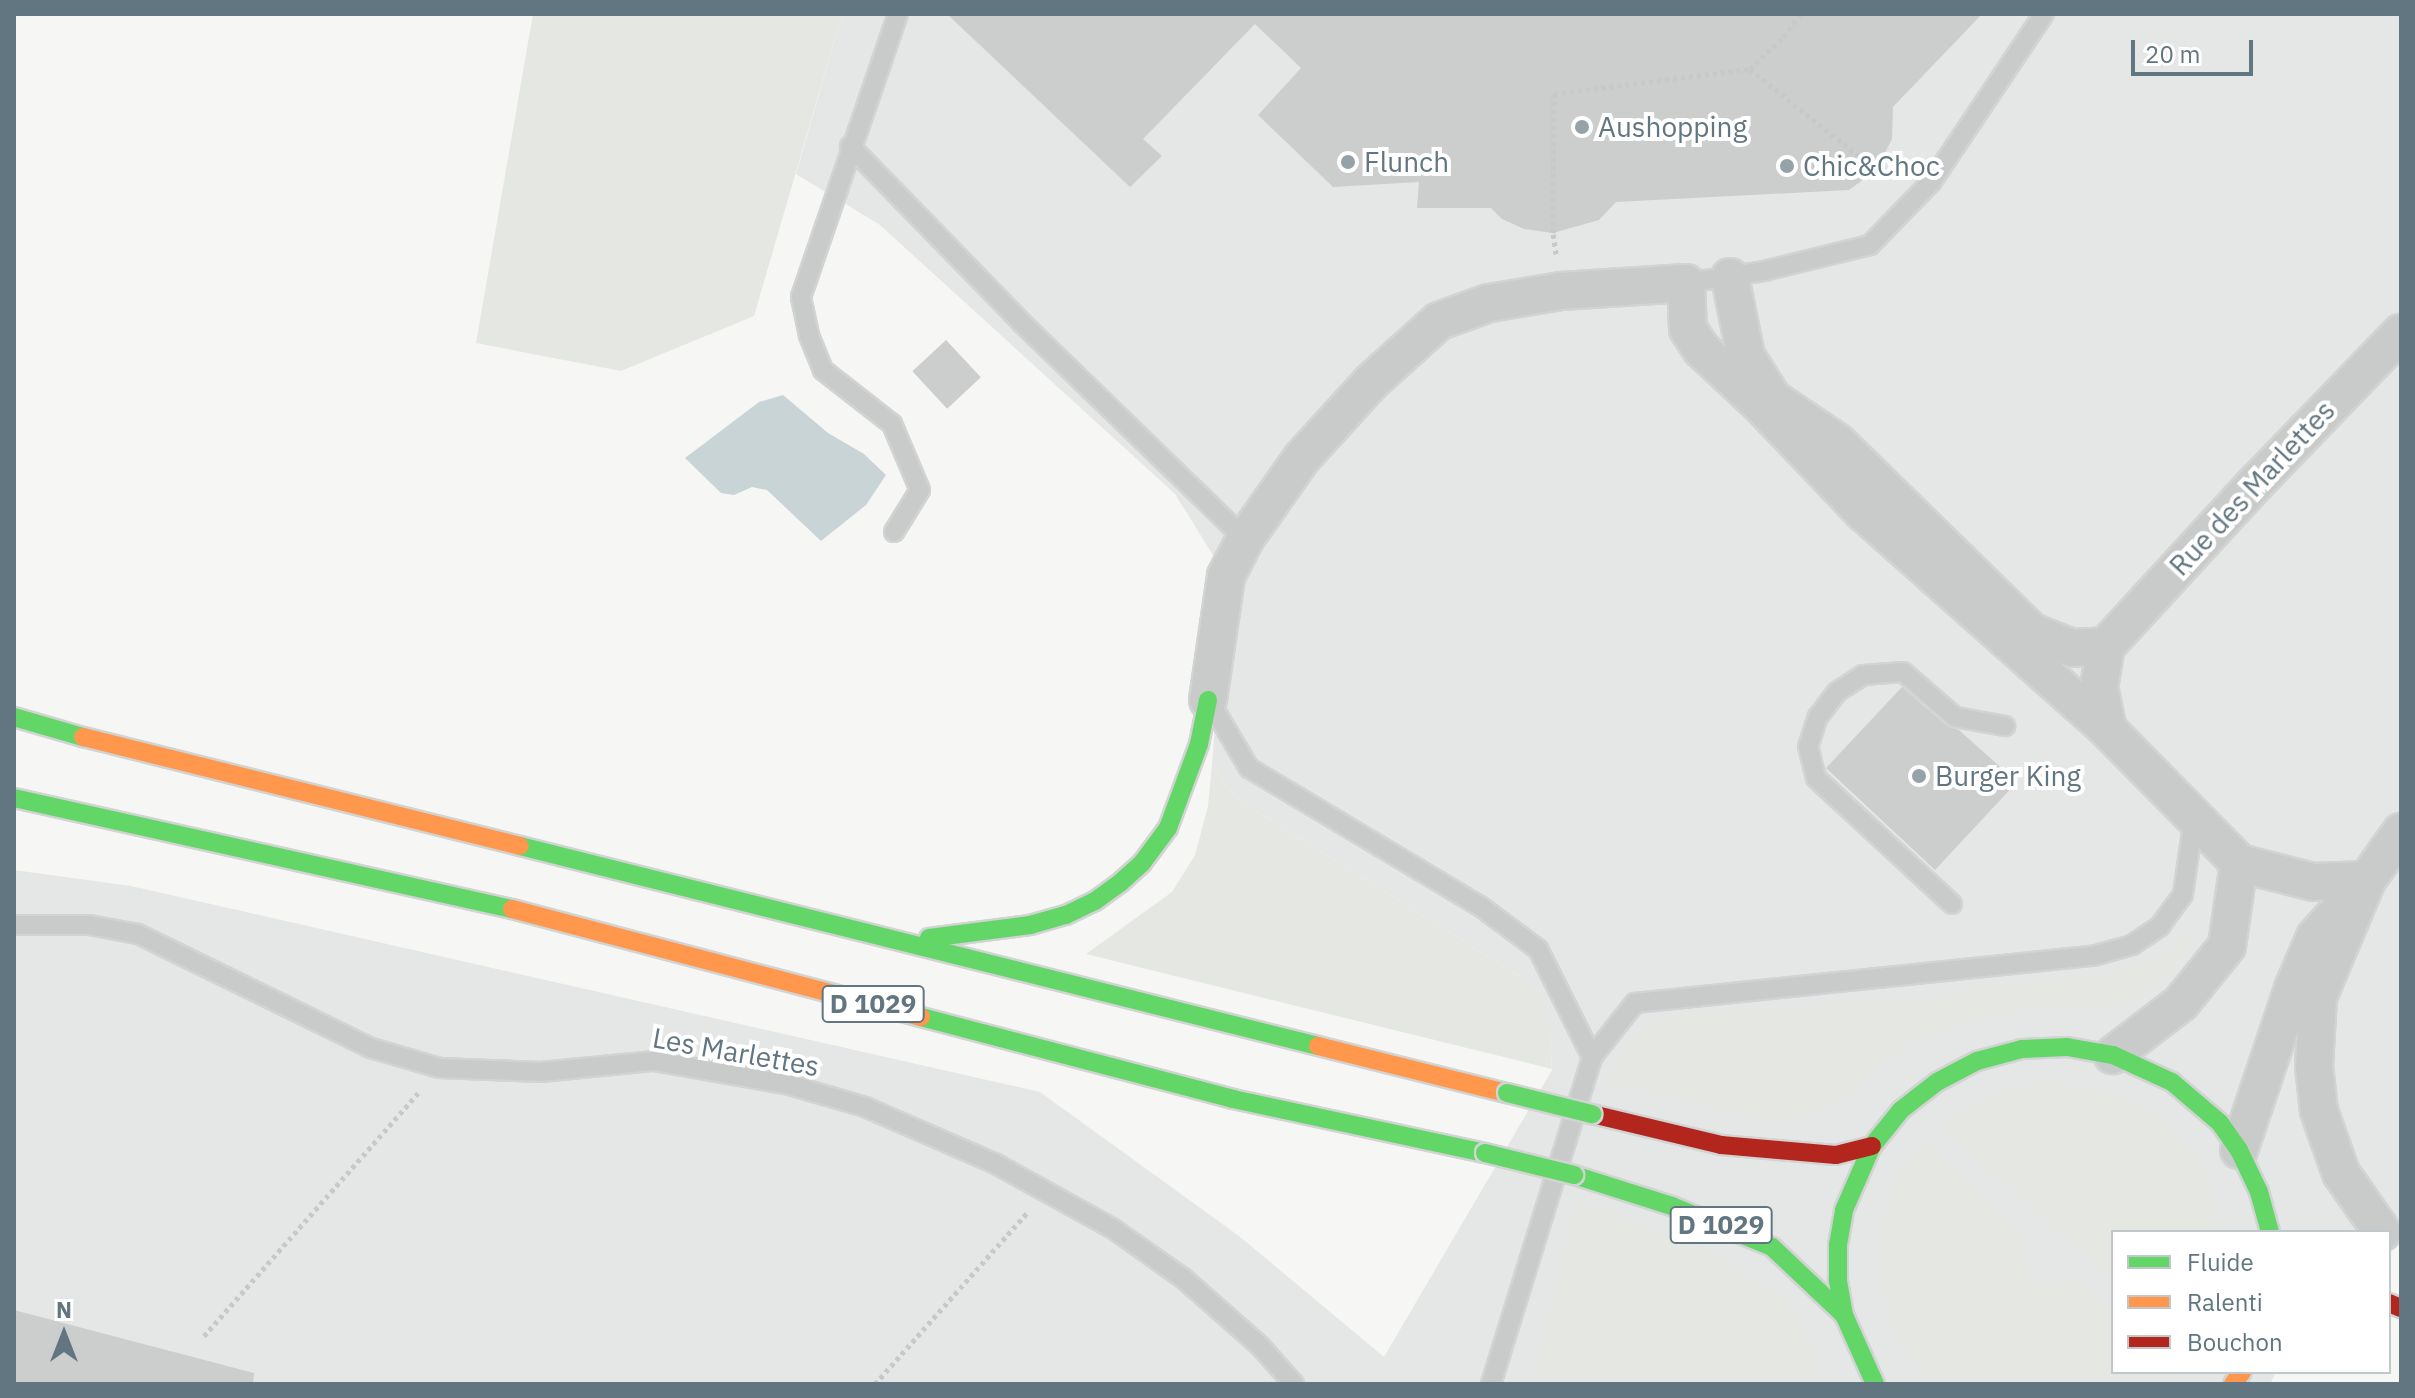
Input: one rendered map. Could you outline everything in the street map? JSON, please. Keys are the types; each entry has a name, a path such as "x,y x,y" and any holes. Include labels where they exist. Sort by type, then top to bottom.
{"main road":[{"path":"14,717 83,737 901,941 1030,925 1066,915 1095,901 1121,882 1142,863 1168,828 1199,744 1208,700"},
{"path":"14,726 83,737"},
{"name":"D 1029","path":"14,798 512,909 1233,1099 1574,1175 1672,1206 1772,1247 1844,1315"},
{"name":"D 1029","path":"901,941 1721,1145 1836,1155 1872,1146"},
{"path":"1864,1378 1844,1315 1838,1245 1852,1188 1872,1146 1901,1110 1937,1082 1977,1061 2022,1049 2052,1048 2113,1055 2172,1082 2198,1101 2239,1150 2259,1192 2272,1230"}],"street":[{"path":"1730,277 1746,356 1773,399 1837,442 2032,632 2072,648 2106,646 2099,687 2108,730"},
{"path":"1208,700 1226,576 1245,539 1301,459 1371,382 1439,321 1489,303 1561,291 1686,283 1688,329 1701,349 1762,406 1864,513 2108,730 2239,863 2313,882 2367,880"},
{"name":"Rue des Marlettes","path":"2106,646 2207,535 2401,333"},
{"path":"2239,1150 2294,986 2315,937 2367,880 2401,832"},
{"path":"2113,1055 2181,1003 2227,946 2239,863"},
{"path":"2367,880 2318,997 2314,1066 2319,1111 2341,1173 2381,1230"}],"lane":[{"path":"894,532 920,490 892,424 823,370 809,335 801,297 850,146 898,14"},
{"path":"1686,283 1730,277 1870,245 1932,181 2044,14"},
{"path":"850,146 1021,322 1245,539"},
{"path":"1952,904 1816,778 1808,747 1818,717 1837,692 1863,675 1903,672 1955,717 2005,726"},
{"path":"1208,700 1249,768 1480,906 1538,949 1592,1057"},
{"path":"1491,1384 1592,1057 1635,1003 2093,956 2132,945 2160,926 2183,894 2194,818"},
{"name":"Les Marlettes","path":"14,925 89,925 138,934 371,1048 440,1068 541,1072 654,1061 790,1085 865,1107 996,1164 1112,1228 1183,1278 1260,1346 1294,1384"}],"path":[{"path":"1553,233 1554,94 1750,69 1784,37 1800,14"},
{"path":"1750,69 1876,170"},
{"path":"204,1336 440,1068"},
{"path":"875,1384 1046,1192"}],"shaded area":[{"path":"533,14 842,14 754,316 621,371 476,343"},
{"path":"842,14 2401,14 2401,1224 2362,1215 2354,1230 2111,1230 2111,1374 2275,1374 2270,1384 14,1384 14,870 131,886 1040,1092 1239,1236 1384,1357 1552,1070 1550,1031 1519,976 1237,799 1212,764 1226,576 1175,494 880,225 796,174"},
{"path":"783,395 828,433 864,454 886,475 866,505 821,541 767,490 752,487 734,495 721,493 685,458 759,402"},
{"path":"1212,764 1237,799 1519,976 1540,999 1550,1031 1552,1069 1086,954 1172,892 1195,855 1208,806"},
{"path":"2188,938 2200,938 2159,984 2118,1007 2025,1009 1963,1021 1910,1042 1826,1109 1774,1120 1608,1082 1626,1049 1647,1024 1682,1013 1935,998 1979,986 2112,974 2154,959"},
{"path":"2035,1083 2096,1088 2155,1112 2184,1141 2205,1173 2223,1230 2111,1230 2111,1279 1940,1124 1987,1095"},
{"path":"1925,1139 2026,1238 2022,1252 2026,1272 2046,1288 2077,1278 2111,1311 2111,1374 2175,1374 2180,1379 2174,1384 1929,1384 1893,1330 1883,1292 1879,1252 1886,1206 1899,1174"},
{"path":"1576,1200 1718,1256 1787,1301 1817,1362 1816,1384 1534,1384"}],"building":[{"name":"Aushopping","path":"947,14 1982,14 1893,107 1892,139 1876,170 1849,190 1616,202 1599,220 1553,233 1524,229 1502,219 1491,208 1417,208 1419,182 1333,187 1258,115 1301,68 1255,24 1143,139 1162,156 1130,187"},
{"path":"946,340 981,377 947,409 912,371"},
{"path":"1902,687 1947,726 1959,730 2017,782 1935,870 1826,768"},
{"path":"14,1310 254,1373 253,1384 14,1384"}],"traffic: fast":[{"path":"929,938 1030,925 1066,915 1095,901 1121,882 1142,863 1168,828 1199,744 1208,700"},
{"path":"14,717 83,737"},
{"path":"14,798 512,909"},
{"path":"520,846 1318,1046"},
{"path":"921,1017 1233,1099 1485,1153"},
{"path":"1875,1384 1844,1315 1838,1280 1838,1245 1844,1210 1872,1146 1901,1110 1937,1082 1977,1061 2022,1049 2067,1047 2113,1055 2172,1082 2220,1123 2239,1150 2259,1192 2269,1230"},
{"path":"1507,1093 1592,1114"},
{"path":"1485,1153 1574,1175"},
{"path":"1574,1175 1672,1206 1772,1247 1844,1315"}],"traffic: slow":[{"path":"83,737 520,846"},
{"path":"512,909 921,1017"},
{"path":"1318,1046 1507,1093"},
{"path":"2233,1384 2240,1374"}],"traffic: jam":[{"path":"1592,1114 1721,1145 1836,1155 1872,1146"},
{"path":"2391,1304 2401,1308"}],"place":[{"name":"Aushopping","path":"1582,127"},
{"name":"Flunch","path":"1348,162"},
{"name":"Chic&Choc","path":"1787,166"},
{"name":"Burger King","path":"1919,776"}]}
